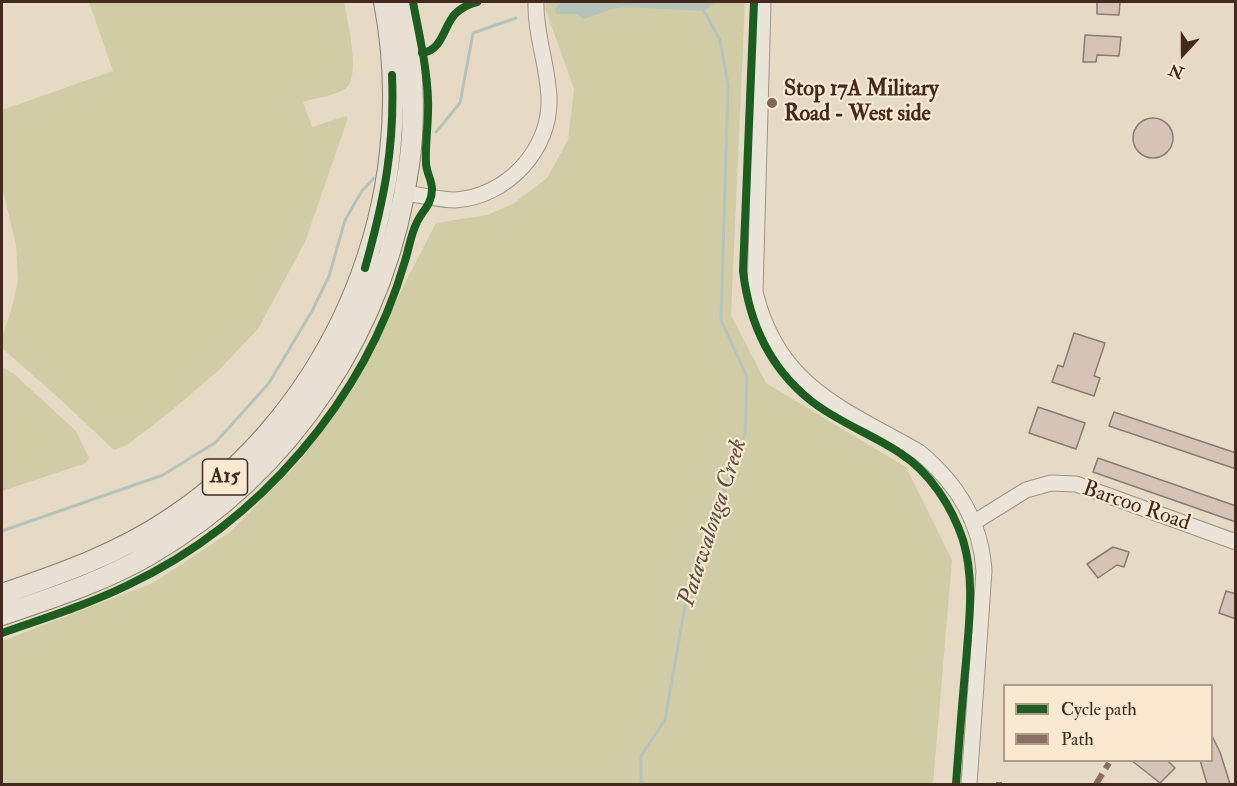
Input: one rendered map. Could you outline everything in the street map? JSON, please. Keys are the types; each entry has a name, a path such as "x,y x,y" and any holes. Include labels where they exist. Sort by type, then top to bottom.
{"main road":[{"name":"A15","path":"2,594 91,562 171,518 214,487 266,435 317,367 342,323 365,268 385,189 394,107 393,75 384,2"},
{"name":"A15","path":"2,615 89,585 148,556 201,521 262,468 295,431 326,389 357,336 377,293 390,256 405,193 412,136 412,67 404,2"},
{"path":"365,268 380,246 396,194 405,193"}],"street":[{"path":"405,193 455,200 479,195 498,187 528,162 539,143 549,112 549,94 536,2"},
{"path":"763,2 755,292 759,309 774,344 794,372 822,397 919,452 933,463 967,507 980,543 984,571 969,784"},
{"name":"Barcoo Road","path":"973,523 1026,490 1051,483 1076,484 1236,542"}],"shaded area":[{"path":"89,2 344,2 353,62 350,83 345,89 303,102 312,127 346,116 348,118 305,242 258,329 218,371 171,411 127,445 114,450 2,348 2,337 18,280 16,245 2,187 2,110 113,71"},
{"path":"546,2 745,2 731,315 766,383 906,467 952,560 933,784 2,784 2,641 153,583 230,532 300,461 354,382 436,223 487,215 513,204 547,178 568,140 574,89 545,8"},
{"path":"563,2 715,2 704,11 626,7 612,9 584,19 575,14 556,14 555,8"},
{"path":"2,367 14,374 76,431 89,458 86,463 2,491"}],"building":[{"path":"1097,2 1120,2 1119,15 1097,14"},
{"path":"1085,35 1121,37 1119,56 1097,55 1096,62 1083,62"},
{"path":"1153,118 1161,119 1167,124 1172,130 1172,146 1167,152 1161,157 1153,158 1145,157 1139,152 1134,146 1133,138 1134,130 1139,124 1145,119"},
{"path":"1074,333 1105,343 1094,376 1100,378 1094,396 1052,382 1058,365 1063,367"},
{"path":"1038,407 1085,423 1076,449 1029,433"},
{"path":"1114,412 1236,453 1236,469 1109,426"},
{"path":"1098,458 1236,506 1236,522 1093,472"},
{"path":"1113,547 1129,552 1124,567 1117,565 1098,578 1087,564"},
{"path":"1226,591 1236,594 1236,619 1219,613"},
{"path":"1213,738 1230,784 1207,784 1201,762 1213,762"},
{"path":"1134,762 1169,762 1175,768 1160,783"}],"waterway":[{"name":"Patawalonga Creek","path":"641,784 641,756 665,720 688,589 745,434 747,377 721,320 728,85 720,40 704,11"},
{"path":"436,132 460,103 473,33 516,18"},
{"path":"2,531 163,475 216,442 269,383 312,311 329,276 345,220 362,191 374,178"}],"marked path":[{"path":"1096,784 1109,763"}],"cycle path":[{"path":"2,633 113,592 176,559 221,528 263,492 301,452 334,408 363,362 387,312 415,227 432,194 426,163 427,88 413,2"},
{"path":"422,53 429,51 439,43 455,14 477,2"},
{"path":"754,2 743,271 750,308 772,358 796,387 820,408 889,446 911,461 939,491 953,515 967,555 970,585 956,784"},
{"path":"365,268 387,173 392,126 392,75"}],"place":[{"name":"Stop 17A Military Road - West side","path":"772,103"}]}
